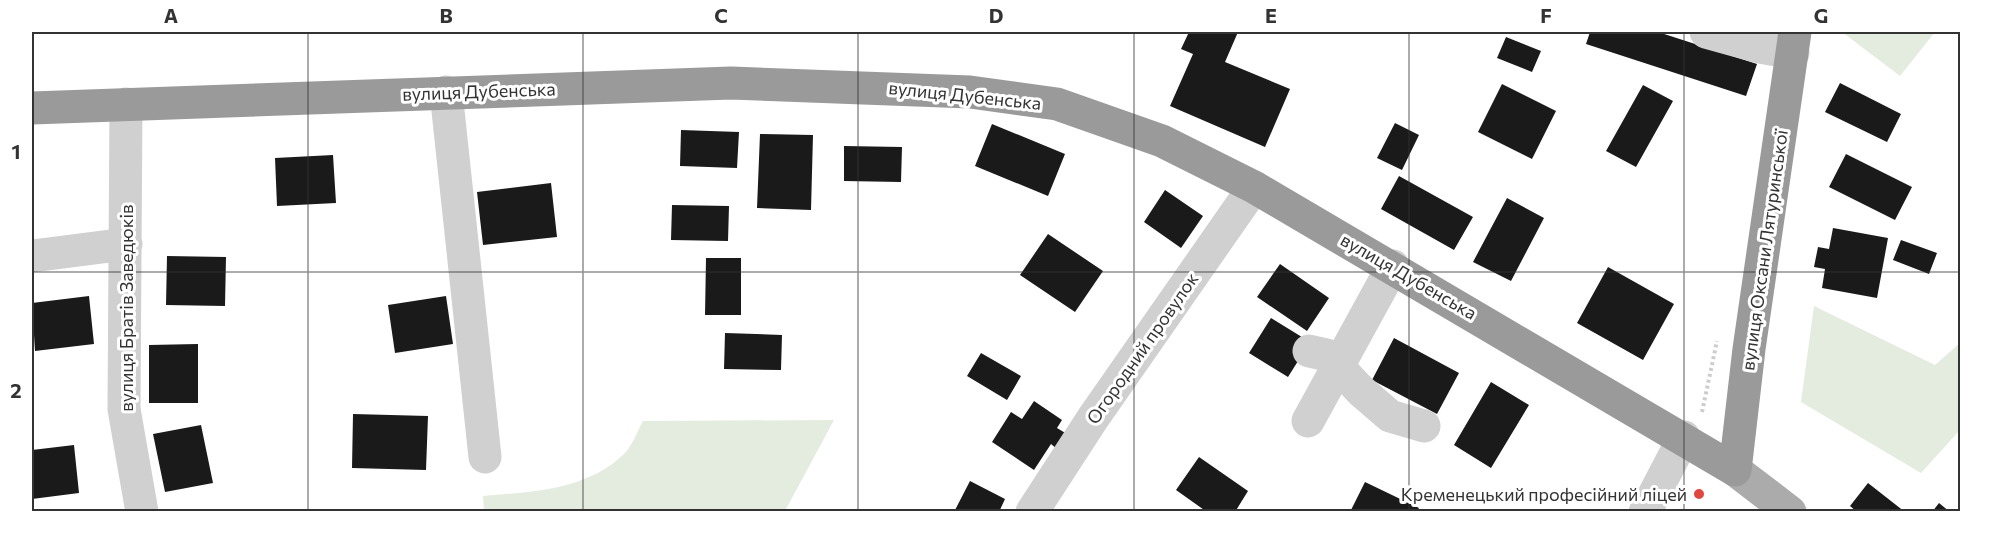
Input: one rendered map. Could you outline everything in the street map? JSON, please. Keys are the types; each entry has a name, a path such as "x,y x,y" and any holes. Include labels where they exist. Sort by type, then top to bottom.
{"highway":[{"name":"вулиця Оксани Лятуринської","path":"1735,470 1749,349 1794,42"},
{"name":"вулиця Дубенська","path":"32,108 731,83 970,92 1057,104 1162,141 1254,187 1393,266 1688,422 1735,470"}],"main road":[{"name":"вулиця Дубенська","path":"1735,470 1790,512"}],"street":[{"path":"1706,32 1760,47 1794,42"},
{"path":"446,92 485,457"},
{"name":"вулиця Братів Заведюків","path":"126,104 124,409 142,512"},
{"name":"Огородний провулок","path":"1032,512 1093,418 1254,187"},
{"path":"32,256 126,244"},
{"path":"1308,421 1393,266"},
{"path":"1309,351 1327,355 1340,366 1361,391 1390,416 1424,426"},
{"path":"1645,512 1688,422"}],"path":[{"path":"1688,422 1703,413 1719,331"}],"shaded area":[{"path":"1842,32 1935,32 1900,76"},
{"path":"1814,306 1935,365 1960,343 1960,430 1921,473 1801,402"},
{"path":"834,420 785,511 484,511 483,496 558,487 593,475 609,466 624,454 643,421"}],"building":[{"path":"1189,32 1238,32 1225,62 1290,89 1265,147 1170,106 1193,54 1181,49"},
{"path":"1590,32 1658,32 1757,64 1746,96 1586,44"},
{"path":"1506,37 1541,51 1532,72 1497,58"},
{"path":"1840,83 1901,114 1887,142 1825,112"},
{"path":"1502,84 1556,111 1532,159 1478,132"},
{"path":"1643,85 1673,101 1636,167 1606,151"},
{"path":"1395,123 1419,135 1402,170 1377,158"},
{"path":"992,124 1065,154 1048,196 975,166"},
{"path":"681,130 739,132 737,168 680,166"},
{"path":"760,134 813,135 811,210 757,208"},
{"path":"844,146 902,147 901,182 844,181"},
{"path":"1846,154 1912,187 1895,220 1829,187"},
{"path":"333,155 336,203 277,206 275,158"},
{"path":"1399,176 1473,217 1454,250 1381,209"},
{"path":"551,183 557,237 483,245 477,192"},
{"path":"1165,190 1203,216 1181,248 1144,222"},
{"path":"1507,198 1544,218 1511,281 1473,262"},
{"path":"672,205 729,206 728,241 671,240"},
{"path":"1833,228 1888,238 1877,298 1822,288 1825,269 1814,267 1818,247 1829,249"},
{"path":"1048,234 1103,271 1075,312 1020,275"},
{"path":"1901,240 1937,253 1929,274 1893,260"},
{"path":"167,256 226,257 225,306 166,305"},
{"path":"706,258 741,258 741,315 705,315"},
{"path":"1280,264 1329,298 1307,331 1257,297"},
{"path":"1608,267 1674,304 1643,360 1577,323"},
{"path":"89,296 94,344 35,351 32,303"},
{"path":"446,296 453,344 395,353 388,305"},
{"path":"1271,318 1310,342 1288,377 1249,353"},
{"path":"725,333 782,335 781,370 724,369"},
{"path":"1394,338 1459,373 1437,414 1372,380"},
{"path":"198,344 198,403 149,403 149,345"},
{"path":"981,353 1021,376 1007,400 967,376"},
{"path":"1491,382 1529,405 1491,468 1454,445"},
{"path":"1034,401 1062,420 1057,428 1067,434 1057,449 1051,444 1034,470 992,442 1011,412 1022,419"},
{"path":"353,414 428,416 426,470 352,468"},
{"path":"201,425 213,483 165,492 153,434"},
{"path":"74,445 79,493 32,499 32,450"},
{"path":"1199,457 1248,491 1235,512 1207,512 1176,490"},
{"path":"970,481 1005,499 999,512 954,512"},
{"path":"1365,482 1419,508 1417,512 1350,512"},
{"path":"1868,483 1905,512 1857,512 1850,506"},
{"path":"1939,503 1950,512 1932,512"}],"place":[{"name":"Кременецький професійний ліцей","path":"1699,494"}]}
